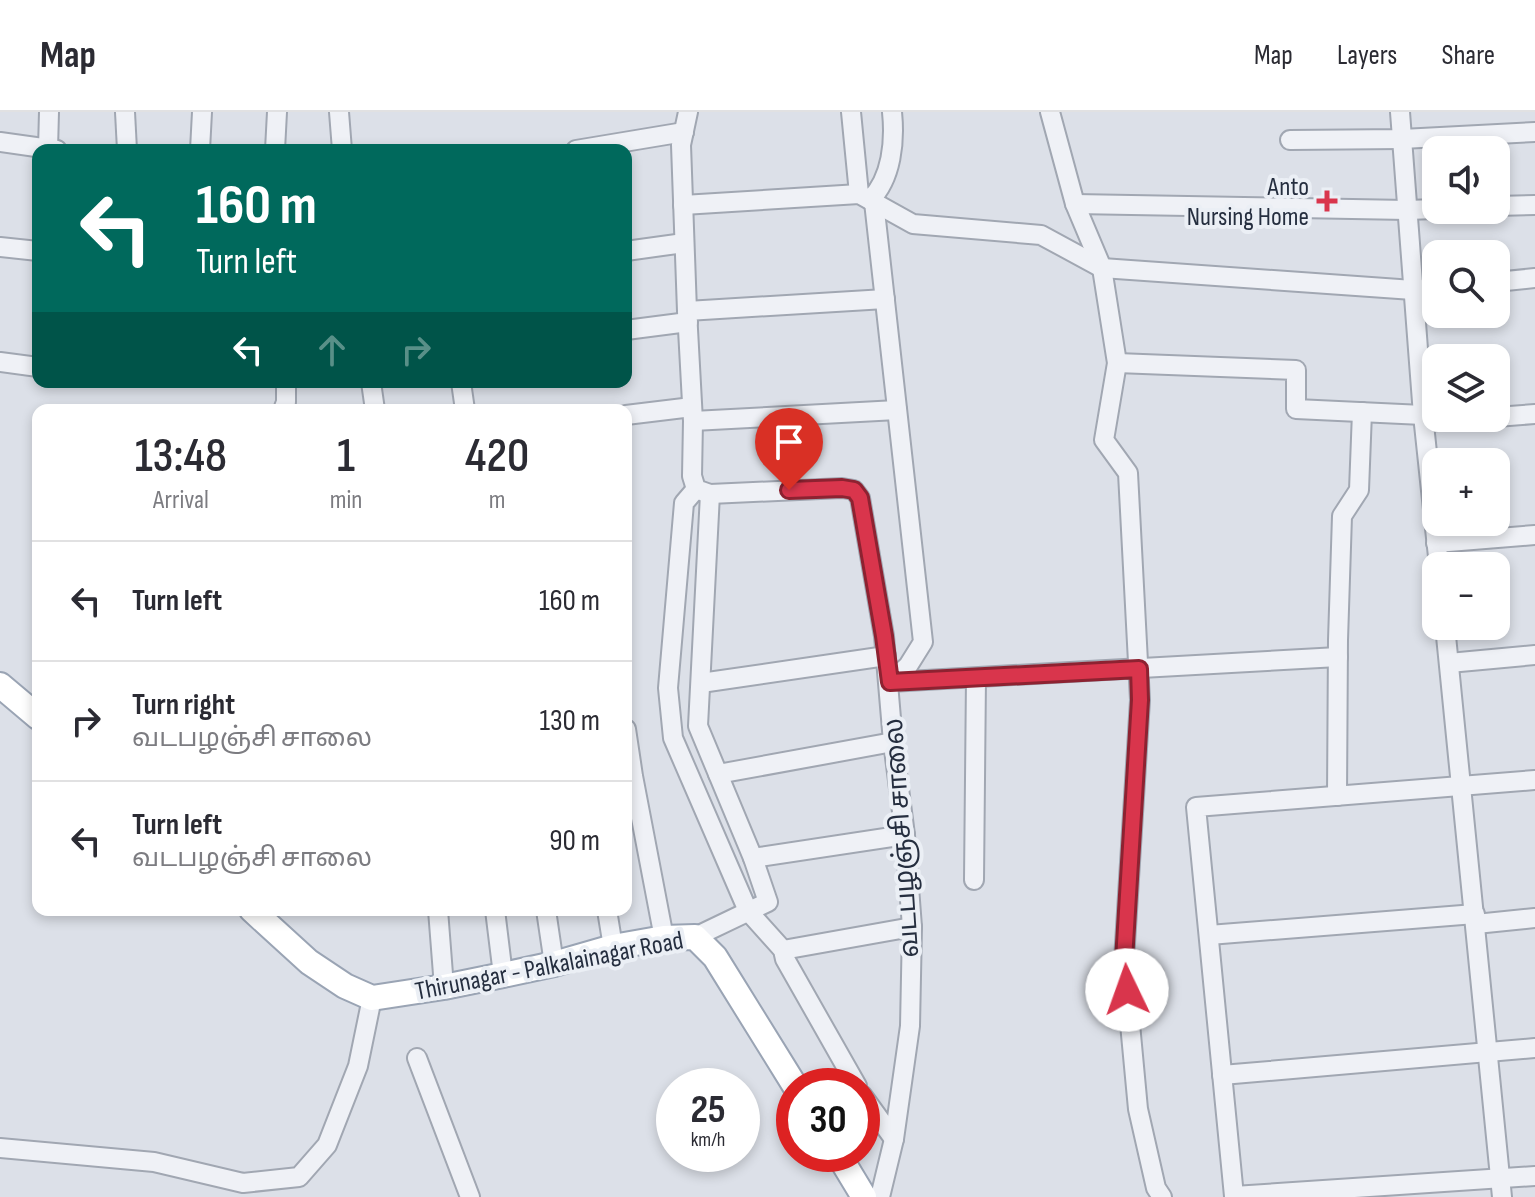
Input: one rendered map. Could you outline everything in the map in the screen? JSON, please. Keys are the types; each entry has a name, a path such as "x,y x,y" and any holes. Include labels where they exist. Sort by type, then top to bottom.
{"main road":[{"path":"0,685 32,712"},
{"path":"259,916 309,962 345,986 372,998"},
{"name":"Thirunagar - Palkalainagar Road","path":"372,998 503,975 613,947 664,938 695,937 715,957 784,1068"},
{"path":"849,1172 864,1197"}],"street":[{"path":"49,112 52,144"},
{"path":"125,112 127,144"},
{"path":"200,144 202,112"},
{"path":"275,144 277,112"},
{"path":"339,112 342,144"},
{"path":"688,112 681,145 692,476 703,491 698,726 768,902 695,937"},
{"path":"851,112 885,299 923,642 908,666 890,682"},
{"path":"683,205 868,199 876,194 889,166 894,131 892,112"},
{"path":"1050,112 1075,204 1102,268 1117,363 1104,440 1128,473 1140,700 1124,960 1138,1109 1156,1188 1162,1197"},
{"path":"1400,112 1422,405"},
{"path":"612,144 684,132"},
{"path":"1290,140 1402,139 1535,132"},
{"path":"0,142 32,146"},
{"path":"868,199 913,224 1041,235 1102,268 1422,289"},
{"path":"1075,204 1422,209"},
{"path":"1510,206 1535,205"},
{"path":"632,250 684,243"},
{"path":"0,247 32,250"},
{"path":"1510,281 1535,278"},
{"path":"632,329 687,316 885,299"},
{"path":"0,362 32,366"},
{"path":"1117,363 1296,370 1296,409 1422,418"},
{"path":"632,415 897,410"},
{"path":"1337,796 1342,516 1359,490 1362,412"},
{"path":"1510,416 1535,414"},
{"path":"1424,432 1437,552"},
{"name":"வடபழஞ்சி சாலை","path":"703,491 842,488 854,490 860,498 890,682 912,927 910,1026 894,1139 880,1197"},
{"path":"703,491 684,503 668,688 673,738 748,911 783,950 785,959 847,1068"},
{"path":"1436,543 1535,535"},
{"path":"1447,640 1501,1188"},
{"path":"1449,663 1535,655"},
{"path":"701,683 886,656"},
{"path":"890,682 1338,657"},
{"path":"974,880 976,678"},
{"path":"718,774 893,742"},
{"path":"632,769 664,938"},
{"path":"1535,780 1196,807 1234,1196 1501,1188 1535,1176"},
{"path":"753,858 905,835"},
{"path":"438,916 444,987"},
{"path":"496,916 503,975"},
{"path":"547,916 554,964"},
{"path":"608,916 613,947"},
{"path":"1209,935 1535,918"},
{"path":"783,950 912,927"},
{"path":"0,1148 154,1162 243,1183 299,1177 327,1145 358,1066 372,998"},
{"path":"1222,1075 1535,1048"},
{"path":"417,1058 470,1197"},
{"path":"880,1120 894,1139"}],"place":[{"name":"Anto Nursing Home","path":"1327,201"}],"route":[{"path":"789,490 842,488 854,490 860,498 890,682 1139,669 1140,700 1124,960 1127,990"}]}
